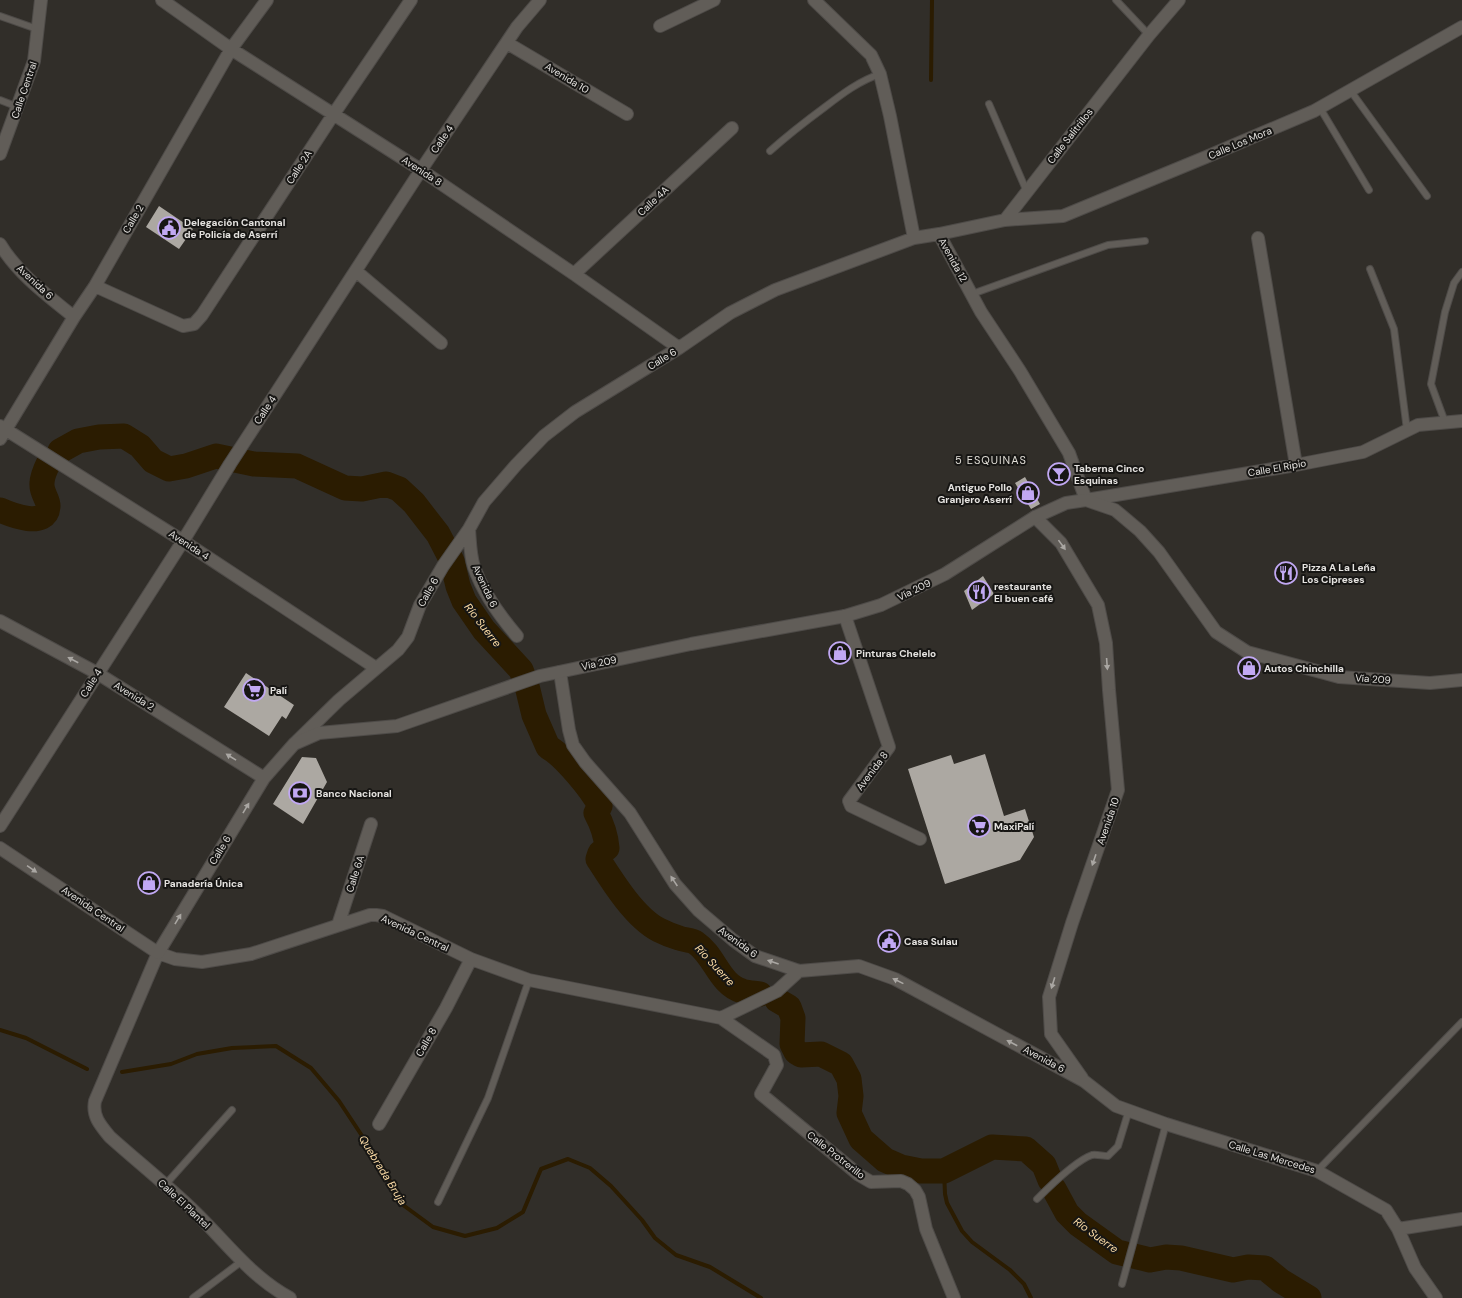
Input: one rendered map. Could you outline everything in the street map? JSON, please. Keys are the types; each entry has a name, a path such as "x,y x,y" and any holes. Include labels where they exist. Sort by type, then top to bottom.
{"street":[{"name":"Calle Central","path":"0,154 34,61 41,0"},
{"name":"Avenida 8","path":"162,0 230,49 421,170 574,274 679,348"},
{"name":"Calle 2","path":"2,431 74,316 95,286 230,49 267,0"},
{"name":"Calle 2A","path":"95,286 183,326 194,324 202,315 333,115 411,0"},
{"name":"Calle 4","path":"0,826 183,541 230,464 421,170 517,27 540,0"},
{"path":"660,26 714,0"},
{"path":"814,0 871,55 880,74 890,116 914,238"},
{"name":"Calle Salitrillos","path":"1005,220 1149,35 1179,0"},
{"name":"Calle Los Mora","path":"1005,220 1063,216 1206,157 1320,108 1462,27"},
{"name":"Avenida 10","path":"507,43 627,114"},
{"name":"Calle 4A","path":"574,274 732,128"},
{"path":"939,234 1005,220"},
{"name":"Avenida 12","path":"914,238 939,234 981,312 1020,370 1069,453 1086,500"},
{"name":"Calle 6","path":"95,1101 158,952 264,778 294,744 339,700 398,650 408,636 420,605 443,566 469,529 484,502 516,465 544,436 575,412 679,348 730,313 775,290 914,238"},
{"path":"1258,238 1296,465"},
{"name":"Avenida 6","path":"0,244 6,254 33,283 74,316"},
{"path":"356,271 441,343"},
{"name":"Calle El Ripio","path":"1086,500 1296,465 1363,452 1418,425 1462,421"},
{"name":"Avenida 4","path":"2,431 183,541 376,668"},
{"name":"Vía 209","path":"294,744 319,733 397,726 534,678 691,644 845,616 881,605 945,574 1035,517 1066,503 1086,500 1116,510 1140,531 1159,552 1216,632 1246,652 1339,677 1430,683 1462,680"},
{"name":"Avenida 10","path":"1035,517 1061,543 1098,604 1106,643 1118,790 1072,923 1049,997 1051,1034 1084,1081"},
{"name":"Avenida 6","path":"469,529 470,546 474,566 482,586 497,612 516,636"},
{"name":"Avenida 8","path":"845,616 889,747 849,801 850,804 851,806 920,839"},
{"name":"Avenida 2","path":"0,621 97,673 264,778"},
{"name":"Avenida 6","path":"560,672 569,730 573,745 585,762 630,813 675,884 700,911 733,940 754,956 799,971 859,966 895,979 1084,1081"},
{"name":"Calle 6A","path":"338,925 371,824"},
{"name":"Avenida Central","path":"0,848 158,952 175,959 202,962 251,954 370,915 376,915 383,916 471,959 529,980 721,1018"},
{"name":"Calle 8","path":"379,1124 446,1008 471,959"},
{"path":"721,1018 777,991 799,971"},
{"name":"Calle Protrerillo","path":"721,1018 774,1055 777,1065 761,1094 859,1175 871,1182 901,1181 908,1184 915,1190 919,1197 926,1229 954,1298"},
{"name":"Calle Las Mercedes","path":"1084,1081 1116,1106 1166,1124 1317,1171 1386,1210 1398,1229 1414,1268 1436,1298"},
{"name":"Calle El Plantel","path":"95,1101 94,1109 96,1118 110,1137 195,1212 242,1261 272,1288 290,1298"},
{"path":"1398,1229 1462,1219"}],"lane":[{"path":"1116,0 1149,35"},
{"path":"0,16 37,29"},
{"path":"770,151 795,128 839,96 867,79 880,74"},
{"path":"1350,90 1427,196"},
{"path":"0,100 18,107"},
{"path":"989,104 1026,192"},
{"path":"1320,108 1369,190"},
{"path":"972,294 1108,245 1145,241"},
{"path":"1370,269 1394,329 1407,430"},
{"path":"1445,422 1431,384 1445,312 1454,283 1462,272"},
{"path":"438,1202 488,1098 529,980"},
{"path":"1317,1171 1462,1022"},
{"path":"165,1185 232,1110"},
{"path":"1037,1199 1059,1178 1082,1161 1093,1155 1108,1156 1118,1146 1129,1110"},
{"path":"1122,1284 1166,1124"},
{"path":"194,1298 242,1261"}],"building":[{"name":"Delegación Cantonal de Policía de Aserrí","path":"159,206 193,229 179,249 146,227"},
{"name":"Antiguo Pollo Granjero Aserrí","path":"1025,477 1040,504 1031,509 1015,483"},
{"name":"restaurante El buen café","path":"983,576 994,594 972,610 964,591"},
{"name":"Palí","path":"246,673 294,705 286,719 282,716 269,736 224,707"},
{"name":"MaxiPalí","path":"985,754 1004,816 1025,809 1034,837 1020,860 945,884 908,769 951,755 954,764"},
{"name":"Banco Nacional","path":"302,757 316,758 327,782 303,824 273,804"}],"waterway":[{"path":"931,80 932,0"},
{"name":"Río Suerre","path":"60,451 78,441 99,437 124,436 140,446 153,461 169,469 186,466 216,456 254,464 297,466 345,488 362,489 386,484 399,489 414,503 438,534 452,561 458,586 464,601 484,630 521,670 527,686 534,715 548,747 562,758 577,774 591,791 600,806 596,813 606,839 607,848 600,853 598,859 617,888 641,917 650,924 659,930 681,939 694,942 708,955 722,976 734,987 744,992 760,994"},
{"name":"Río Suerre","path":"0,510 20,517 35,519 42,517 46,513 48,506 42,483 43,475 49,462"},
{"name":"Río Suerre","path":"777,1000 789,1007 793,1018 792,1044 796,1052 801,1055 821,1054 841,1064 849,1079 851,1096 849,1113 861,1139 885,1160 901,1167 921,1171 944,1171 992,1147 1026,1149 1044,1165 1050,1180"},
{"name":"Quebrada Bruja","path":"0,1030 26,1038 87,1069"},
{"name":"Quebrada Bruja","path":"122,1072 171,1064 197,1054 232,1048 276,1046 311,1068 339,1101 380,1163 403,1205 433,1227 465,1236 497,1228 523,1212 541,1169 568,1159 590,1168 611,1186 642,1220 655,1238 676,1255 710,1267 761,1298"},
{"path":"944,1171 947,1203 962,1231 972,1242 1010,1270 1024,1284 1031,1298"},
{"name":"Río Suerre","path":"1054,1189 1067,1213 1078,1224 1117,1252 1150,1260 1166,1257 1181,1258 1233,1270 1248,1267 1265,1268 1281,1281 1309,1298"}],"place":[{"name":"Delegación Cantonal de Policía de Aserrí","path":"169,228"},
{"name":"Taberna Cinco Esquinas","path":"1059,474"},
{"name":"Antiguo Pollo Granjero Aserrí","path":"1028,493"},
{"name":"Pizza A La Leña Los Cipreses","path":"1286,573"},
{"name":"restaurante El buen café","path":"979,592"},
{"name":"Pinturas Chelelo","path":"840,653"},
{"name":"Autos Chinchilla","path":"1249,668"},
{"name":"Palí","path":"254,690"},
{"name":"Banco Nacional","path":"300,793"},
{"name":"MaxiPalí","path":"979,826"},
{"name":"Panadería Única","path":"149,883"},
{"name":"Casa Sulau","path":"889,941"}],"district":[{"name":"5 ESQUINAS","path":"991,460"}]}
